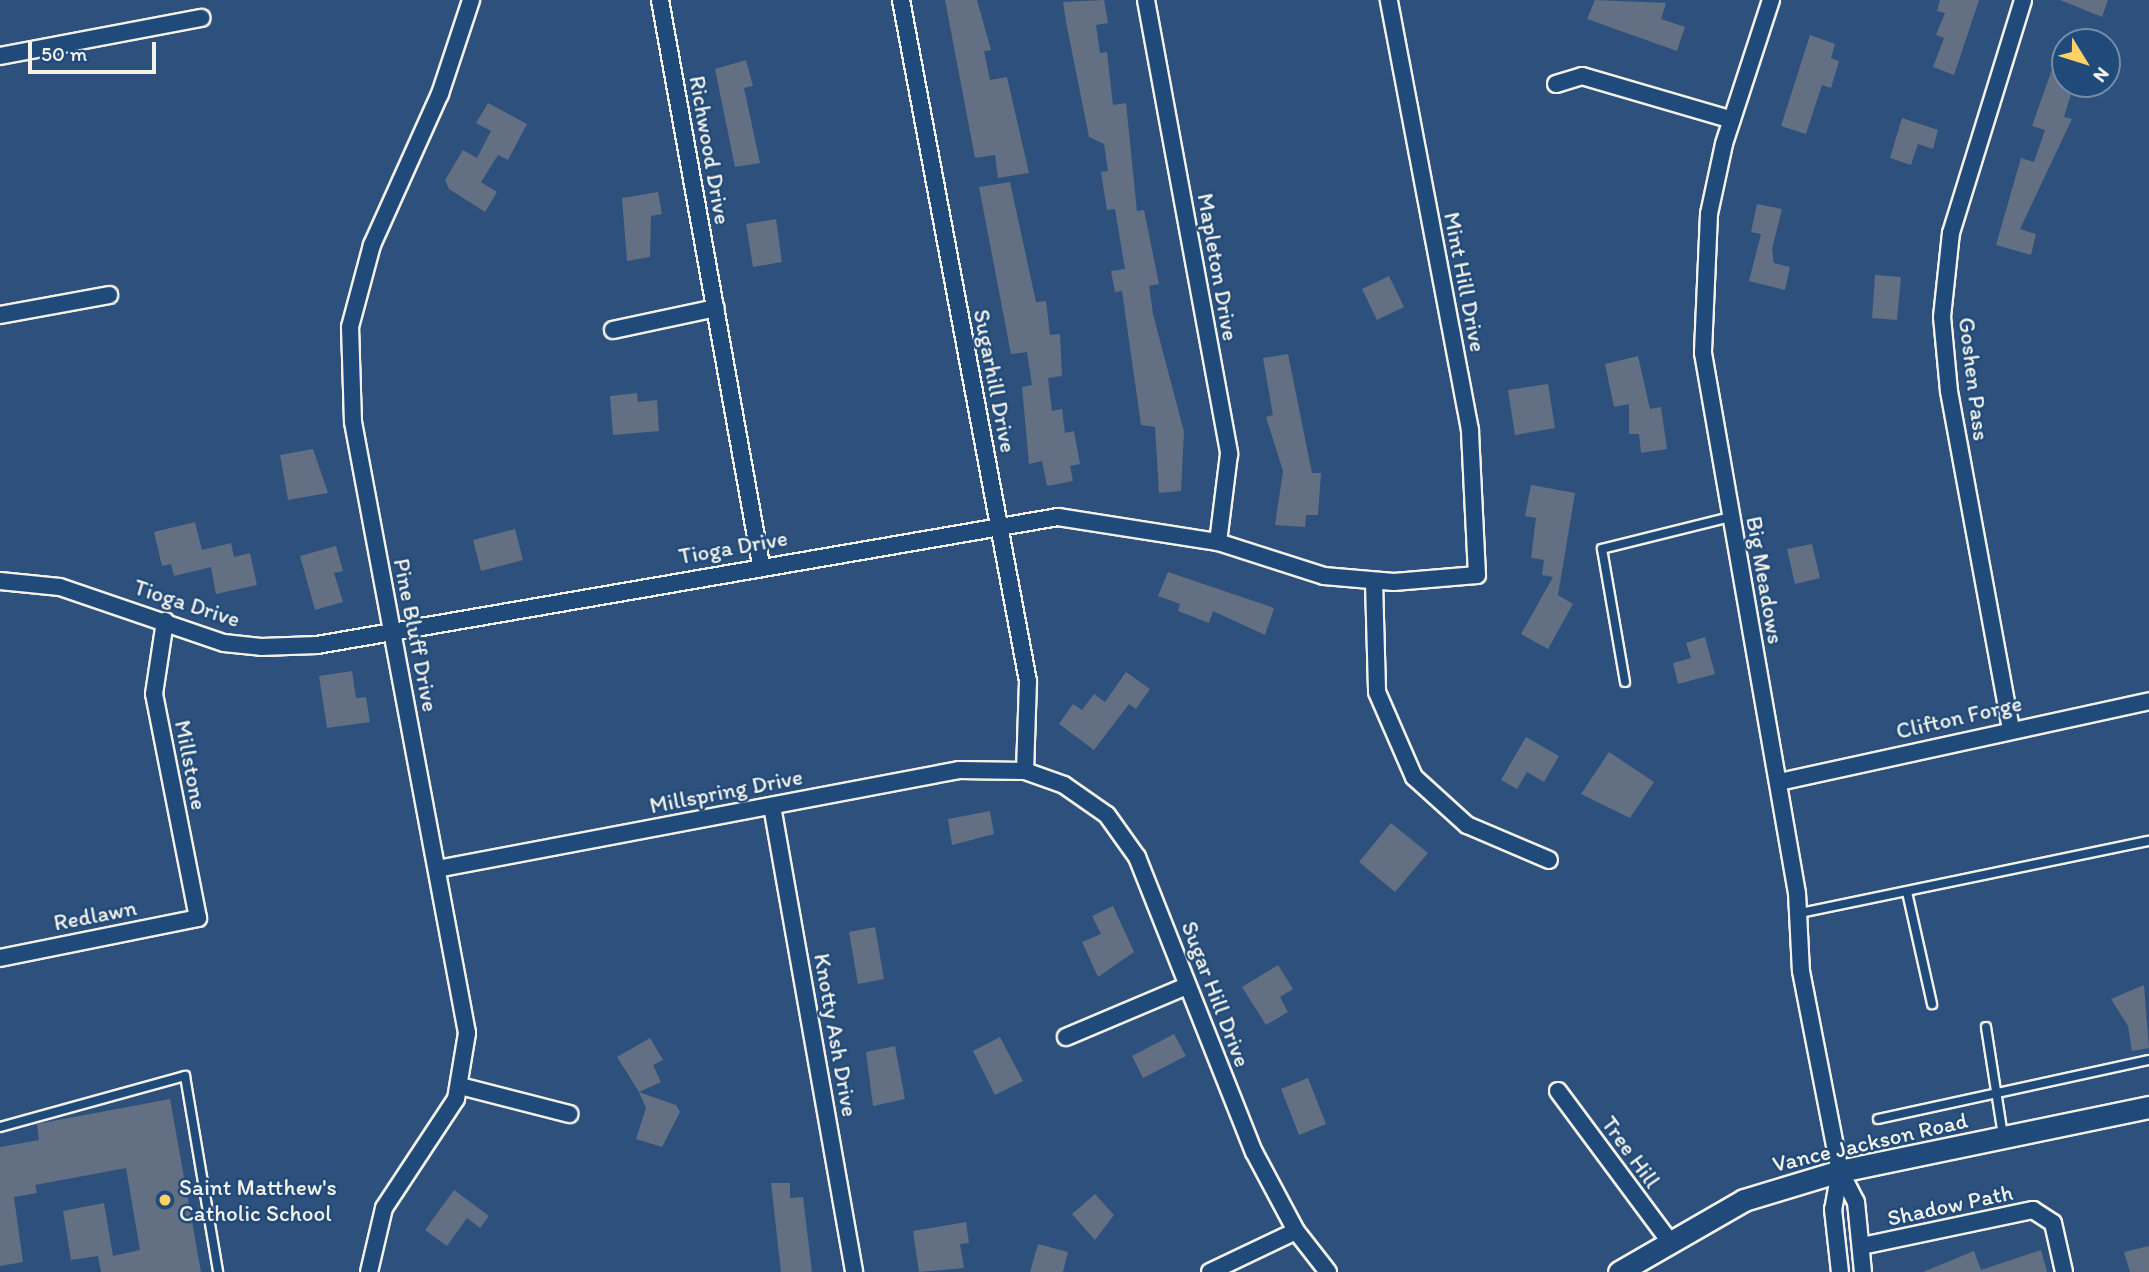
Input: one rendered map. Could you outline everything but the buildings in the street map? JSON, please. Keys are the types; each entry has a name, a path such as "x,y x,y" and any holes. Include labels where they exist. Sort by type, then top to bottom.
{"main road":[{"name":"Vance Jackson Road","path":"1619,1272 1668,1239 1744,1200 1840,1171 2149,1107"}],"street":[{"name":"Pine Bluff Drive","path":"369,1272 384,1208 433,1141 460,1086 467,1033 463,988 437,869 353,422 350,327 372,245 440,94 471,0"},
{"name":"Richwood Drive","path":"660,0 761,565"},
{"name":"Sugarhill Drive","path":"901,0 1031,705 1025,771"},
{"name":"Mapleton Drive","path":"1146,0 1229,454 1218,542"},
{"name":"Mint Hill Drive","path":"1389,0 1470,430 1477,575"},
{"name":"Big Meadows","path":"1771,0 1732,120 1709,214 1701,286 1703,353 1800,913 1801,971 1840,1171 1856,1202 1863,1272"},
{"name":"Goshen Pass","path":"2011,729 1949,391 1942,317 1951,233 2023,0"},
{"path":"0,56 201,18"},
{"path":"1556,84 1592,78 1732,120"},
{"path":"0,315 109,295"},
{"path":"613,330 716,308"},
{"name":"Tioga Drive","path":"0,581 60,587 224,643 261,647 392,632 999,523 1088,518 1218,542 1306,572 1374,582 1477,575"},
{"path":"1374,582 1377,692 1414,777 1467,825 1549,860"},
{"name":"Millstone","path":"165,621 153,694 198,918"},
{"name":"Clifton Forge","path":"1779,782 2011,729 2149,701"},
{"name":"Millspring Drive","path":"437,869 959,770 1025,771"},
{"name":"Sugar Hill Drive","path":"1025,771 1079,793 1119,828 1142,868 1254,1152 1296,1231 1328,1272"},
{"name":"Knotty Ash Drive","path":"772,806 854,1272"},
{"name":"Redlawn","path":"0,958 198,918"},
{"path":"1066,1037 1187,986"},
{"path":"460,1086 569,1114"},
{"name":"Tree Hill","path":"1558,1091 1668,1239"},
{"name":"Big Meadows","path":"1840,1171 1833,1209 1840,1272"},
{"name":"Shadow Path","path":"1862,1246 2033,1210 2047,1214 2064,1272"},
{"path":"1210,1272 1296,1231"}],"lane":[{"path":"1625,682 1602,550 1730,517"},
{"path":"1800,913 2149,841"},
{"path":"1907,892 1932,1004"},
{"path":"1986,1027 2004,1139"},
{"path":"1878,1119 2149,1060"},
{"path":"0,1126 185,1076 218,1272"}],"place":[{"name":"Saint Matthew's Catholic School","path":"165,1200"}]}
